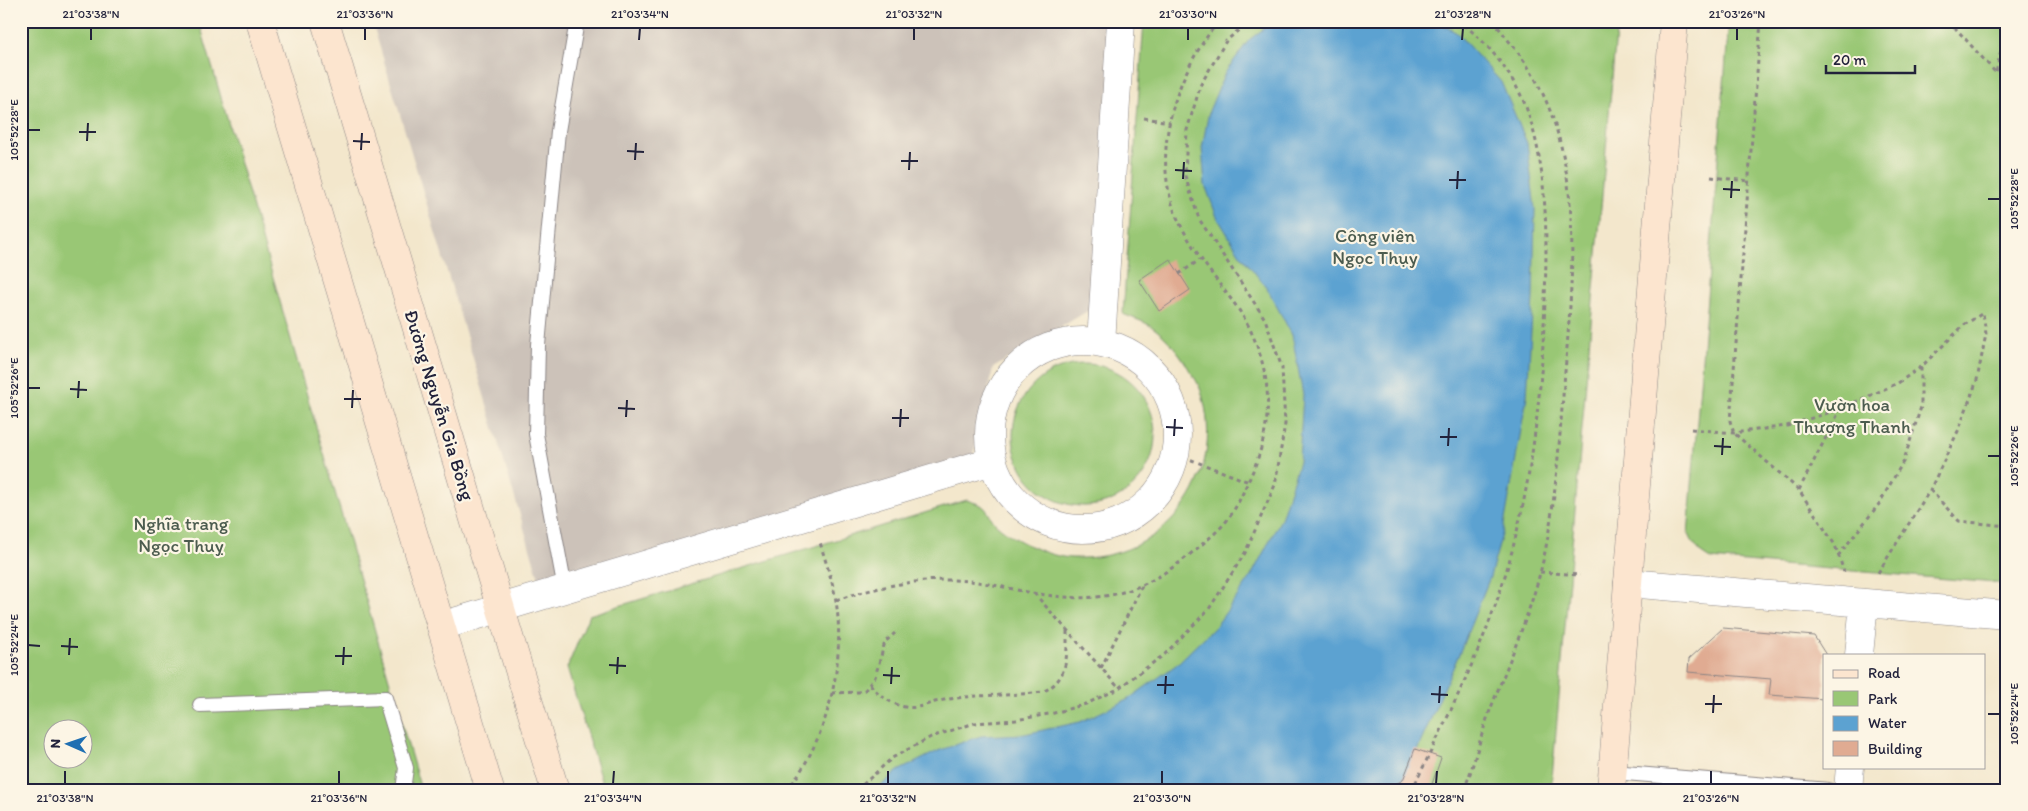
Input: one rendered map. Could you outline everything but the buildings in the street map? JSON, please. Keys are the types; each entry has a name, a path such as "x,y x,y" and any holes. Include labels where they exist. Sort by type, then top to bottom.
{"main road":[{"path":"260,21 490,790"},
{"name":"Đường Nguyễn Gia Bồng","path":"326,21 555,790"},
{"path":"1612,781 1674,21"}],"street":[{"path":"1102,343 1120,21"},
{"path":"1096,341 1125,350 1150,368 1168,394 1177,424 1176,454 1164,484 1144,508 1117,524 1086,531 1055,526 1027,512 1005,490 992,461 988,429 996,399 1012,372 1036,353 1065,342 1096,341"},
{"path":"441,626 992,461"},
{"path":"1628,583 2007,615"},
{"path":"1860,654 1864,603"},
{"path":"1848,790 1850,768"}],"lane":[{"path":"564,589 536,434 538,354 558,131 576,21"},
{"path":"200,705 385,698 406,768 403,790"},
{"path":"1612,781 1829,790"}],"path":[{"path":"836,600 895,583 933,580 970,581 1034,593 1084,599 1115,596 1143,585 1173,568 1210,538 1229,518 1256,469 1268,424 1268,398 1264,370 1258,348 1237,306 1201,259 1183,230 1174,209 1168,188 1167,140 1183,77 1193,58 1219,21"},
{"path":"857,790 892,758 931,737 975,723 1016,720 1054,713 1086,704 1119,688 1165,654 1209,609 1245,553 1275,485 1285,424 1282,368 1265,320 1199,219 1185,176 1187,130 1201,84 1226,41 1249,21"},
{"path":"1412,790 1468,674 1504,580 1521,511 1534,443 1544,341 1546,221 1543,183 1536,140 1525,106 1505,67 1468,28 1458,21"},
{"path":"1464,790 1489,713 1529,608 1540,572 1552,508 1561,417 1572,249 1566,164 1548,104 1525,61 1492,21"},
{"path":"1761,21 1730,421 1734,433 1799,490 1835,545 1845,575"},
{"path":"1949,21 1996,73 2007,23"},
{"path":"1955,21 1956,30"},
{"path":"1711,178 1749,181"},
{"path":"1179,274 1201,259"},
{"path":"1691,429 1734,433 1788,426 1840,409 1898,383 1921,367 1964,325 1983,313 1986,334 1977,380 1959,430 1930,490 1876,577"},
{"path":"1838,556 1879,504 1904,460 1922,407 1921,367"},
{"path":"1799,490 1840,409"},
{"path":"1176,454 1249,482"},
{"path":"1930,490 1959,521 2007,526"},
{"path":"787,790 808,760 822,728 832,693 837,656 839,630 836,600 811,515"},
{"path":"1540,572 1580,575"},
{"path":"1102,668 1143,585"},
{"path":"1034,593 1119,688"},
{"path":"870,684 881,696 906,707 918,707 955,698 1042,692 1051,688 1059,681 1067,646 1067,630"},
{"path":"832,693 865,690 874,677 885,642 895,633"}],"shaded area":[{"path":"372,21 1121,21 1104,301 993,368 971,467 544,595"}],"green space":[{"name":"Nghĩa trang Ngọc Thuỵ","path":"21,21 199,21 421,790 21,790"},
{"name":"Công viên Ngọc Thụy","path":"1144,21 1617,21 1551,790 604,790 567,668 589,615 967,500 983,507 997,525 1013,537 1053,555 1072,558 1105,556 1135,546 1161,530 1182,509 1197,484 1206,455 1207,424 1201,391 1182,358 1157,330 1123,314"},
{"name":"Vườn hoa Thượng Thanh","path":"1729,21 2007,21 2007,584 1710,559 1701,553 1688,535"},
{"path":"1084,364 1111,370 1123,376 1134,385 1143,396 1149,408 1155,435 1149,462 1143,474 1134,485 1123,494 1111,500 1084,506 1057,500 1045,494 1034,485 1025,474 1019,462 1013,435 1019,408 1025,396 1034,385 1045,376 1057,370"}],"water":[{"path":"1274,21 1436,21 1457,33 1501,82 1527,143 1535,209 1533,298 1527,396 1503,531 1490,577 1400,790 876,790 898,771 938,751 981,736 1025,734 1080,722 1127,700 1176,665 1216,626 1249,580 1281,519 1299,462 1303,395 1292,335 1267,288 1239,253 1217,217 1205,185 1202,148 1209,111 1225,73 1249,40"}]}
